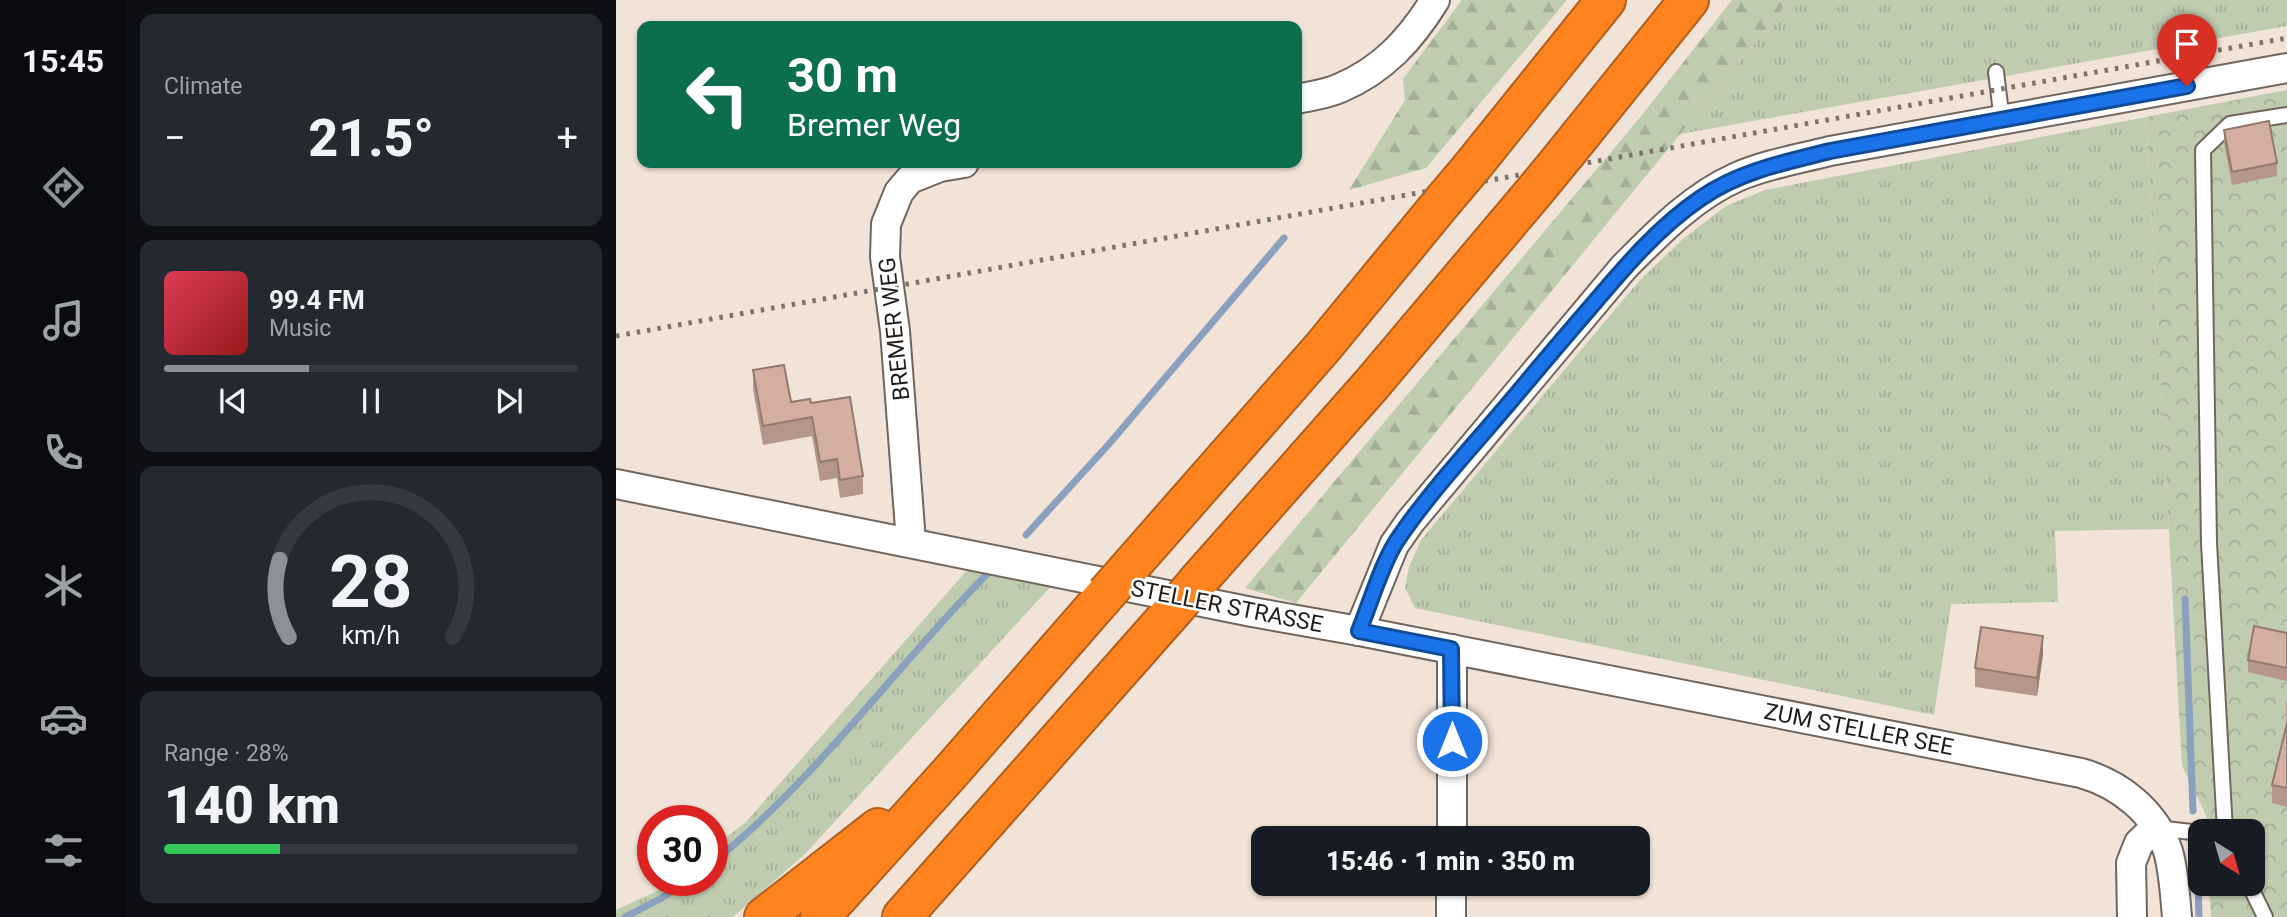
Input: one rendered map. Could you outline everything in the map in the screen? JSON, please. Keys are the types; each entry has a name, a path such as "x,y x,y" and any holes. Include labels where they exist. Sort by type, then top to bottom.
{"highway":[{"path":"820,917 949,774 1323,347 1606,0"},
{"path":"902,917 1372,384 1539,186 1689,0"},
{"path":"764,917 807,881 949,774"}],"street":[{"path":"1302,98 1339,89 1384,64 1408,40 1435,0"},
{"path":"1451,826 1451,649 1359,631 1394,545 1410,522 1624,267 1662,229 1703,197 1737,177 1774,164 1830,151 2287,68"},
{"name":"BREMER WEG","path":"911,542 895,331 886,257 886,224 900,192 910,179 938,168"},
{"name":"STELLER STRASSE","path":"616,484 1359,631"},
{"name":"ZUM STELLER SEE","path":"1451,649 2100,778 2134,799 2156,827 2168,851 2177,917"},
{"path":"2132,917 2131,863 2139,843 2156,827"},
{"path":"1451,896 1451,917"}],"lane":[{"path":"1996,72 2002,121"},
{"path":"2224,819 2209,543 2203,149 2230,124 2287,115"},
{"path":"2156,827 2188,831"},
{"path":"2255,896 2265,917"}],"green space":[{"path":"1462,0 1567,0 1426,168 1349,190 1405,100 1403,79"},
{"path":"1732,0 1790,0 1296,603 1245,588 1642,115"},
{"path":"1790,0 2287,0 2287,26 1680,134"},
{"path":"2287,90 2287,917 2211,917 2210,896 2265,896 2265,819 2206,819 2182,766 2146,117"},
{"path":"2146,117 2169,529 2055,531 2058,602 1951,604 1934,715 1415,608 1405,588 1409,567 1421,540 1639,281 1684,238 1726,206 1765,190"},
{"path":"969,568 1054,583 805,854 733,917 616,917 616,910 646,896 728,896 728,836 746,822"}],"building":[{"path":"2269,121 2277,163 2232,172 2224,130"},
{"path":"784,365 791,402 810,399 811,403 850,397 863,476 840,480 837,459 820,462 812,417 763,426 753,370"},
{"path":"2254,626 2287,633 2287,668 2248,660"},
{"path":"1981,627 2043,636 2037,678 1975,668"},
{"path":"2287,723 2287,788 2272,785"}],"waterway":[{"path":"1026,535 1109,444 1284,238"},
{"path":"728,849 821,759 989,572"},
{"path":"2185,599 2193,811"},
{"path":"625,917 664,896"},
{"path":"2198,896 2199,917"}],"railway":[{"path":"616,336 2287,38"}],"route":[{"path":"1452,741 1451,649 1359,631 1388,559 1410,522 1471,448 1624,267 1662,229 1703,197 1737,177 1774,164 1830,151 2187,86"}]}
